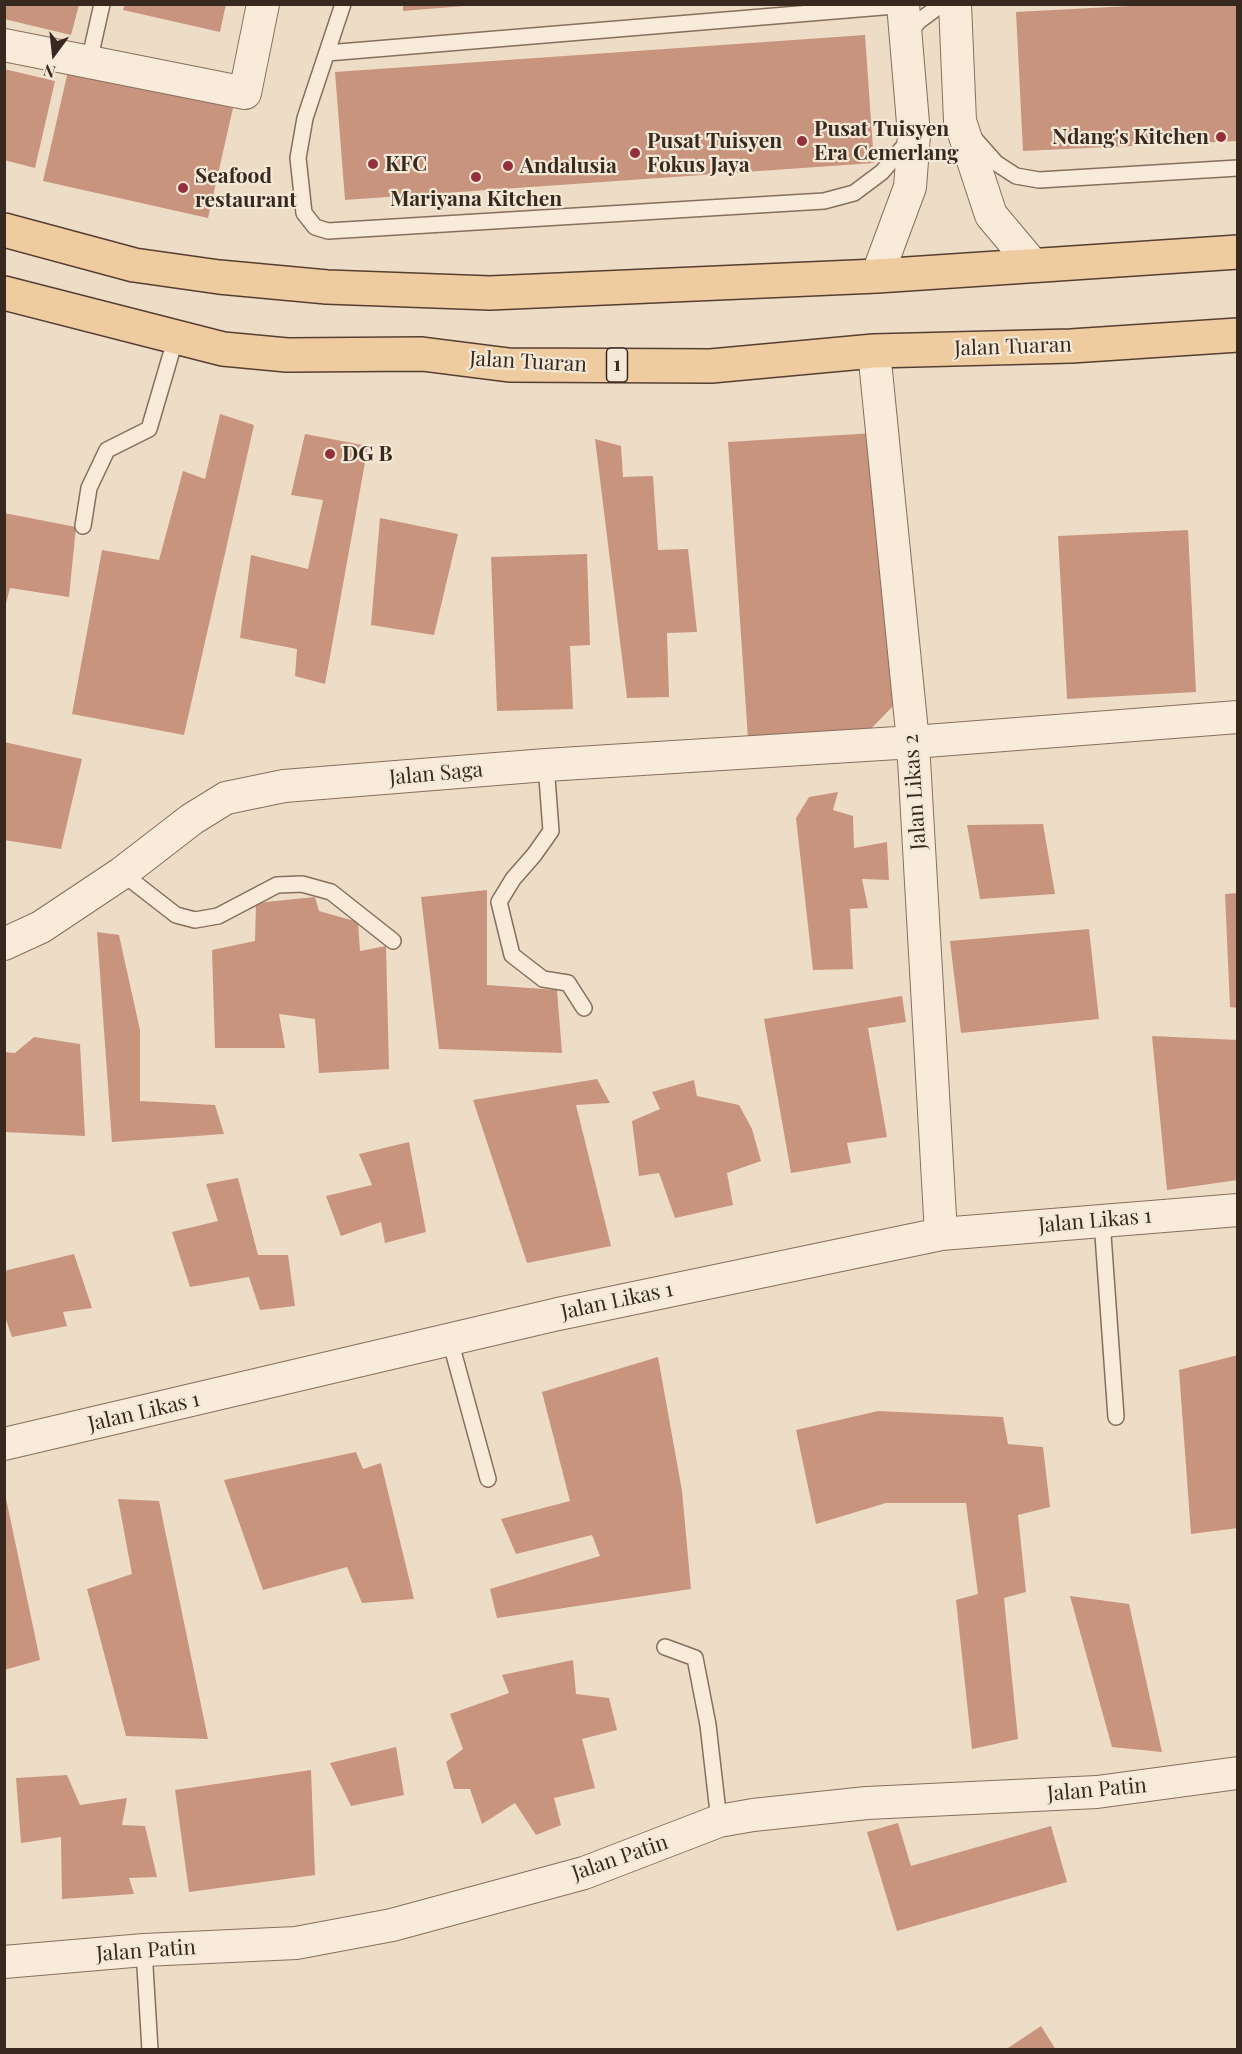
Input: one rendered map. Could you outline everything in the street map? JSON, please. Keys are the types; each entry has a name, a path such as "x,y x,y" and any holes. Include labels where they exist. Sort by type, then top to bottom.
{"main road":[{"path":"4,230 134,265 219,277 327,287 490,293 877,276 1238,252"},
{"name":"Jalan Tuaran","path":"4,292 223,349 287,355 422,354 509,365 711,366 874,351 1071,346 1238,335"}],"street":[{"path":"4,45 245,93 263,4"},
{"path":"955,4 960,121 991,215 1033,265"},
{"path":"877,276 910,187 914,135 905,38 906,5"},
{"name":"Jalan Likas 2","path":"874,351 913,742 941,1234"},
{"name":"Jalan Saga","path":"4,944 41,927 122,873 192,819 226,798 284,786 546,765 913,742 1238,717"},
{"name":"Jalan Likas 1","path":"4,1444 689,1285 782,1269 941,1234 1238,1210"},
{"name":"Jalan Patin","path":"4,1962 144,1950 296,1943 392,1925 584,1873 719,1821 825,1806 1097,1792 1238,1773"}],"lane":[{"path":"89,62 102,4"},
{"path":"343,4 305,118 298,158 304,213 315,227 327,231 824,201 854,193 882,172 914,135"},
{"path":"905,38 919,21 942,4"},
{"path":"327,53 906,5"},
{"path":"960,121 996,163 1016,176 1039,180 1238,168"},
{"path":"83,526 89,488 107,450 149,429 177,337"},
{"path":"546,765 551,831 513,879 499,902 512,956 543,979 568,983 584,1008"},
{"path":"122,873 176,915 195,920 218,916 277,885 302,884 331,892 393,941"},
{"path":"1102,1221 1116,1417"},
{"path":"450,1340 488,1479"},
{"path":"665,1647 695,1658 708,1725 719,1821"},
{"path":"144,1950 150,2049"}],"building":[{"path":"125,4 226,4 220,32 123,10"},
{"path":"403,4 464,4 464,6 403,11"},
{"path":"1167,4 1238,4 1238,141 1023,151 1016,12"},
{"path":"4,5 79,5 71,35 4,19"},
{"path":"865,35 874,163 345,200 335,72"},
{"path":"4,69 55,81 35,168 4,160"},
{"path":"68,71 233,108 208,218 43,181"},
{"path":"220,414 254,425 184,735 72,714 102,550 159,560 183,471 205,479"},
{"path":"874,433 894,705 864,736 748,739 728,442"},
{"path":"305,434 368,446 325,684 295,676 297,649 240,638 251,555 308,569 323,500 291,495"},
{"path":"595,439 621,446 623,477 653,476 658,550 688,549 697,632 667,633 669,697 627,698"},
{"path":"4,513 76,527 69,597 10,588 4,611"},
{"path":"380,518 458,534 434,635 371,625"},
{"path":"1188,530 1196,692 1067,699 1058,536"},
{"path":"587,554 590,645 570,646 573,709 497,711 491,557"},
{"path":"4,742 82,759 61,849 4,840"},
{"path":"838,792 833,810 853,816 854,848 887,842 889,880 862,879 868,908 850,909 853,969 813,970 796,818 809,797"},
{"path":"1043,824 1055,894 980,899 967,825"},
{"path":"487,890 487,985 557,990 562,1053 439,1049 421,897"},
{"path":"1238,893 1238,1008 1230,1007 1225,894"},
{"path":"315,897 319,911 358,922 360,951 386,946 389,1069 319,1073 315,1019 279,1014 285,1048 215,1048 212,950 255,941 256,903"},
{"path":"1089,929 1099,1019 961,1033 950,941"},
{"path":"97,932 119,935 140,1030 140,1101 215,1105 224,1134 112,1142"},
{"path":"902,996 906,1022 868,1028 887,1137 847,1143 851,1163 791,1173 764,1019"},
{"path":"1152,1036 1238,1040 1238,1180 1167,1190"},
{"path":"34,1037 80,1044 85,1136 4,1132 4,1052 15,1053"},
{"path":"597,1079 610,1103 576,1105 611,1246 527,1263 473,1100"},
{"path":"694,1080 697,1096 739,1105 752,1129 761,1161 727,1173 733,1205 675,1218 659,1173 639,1176 632,1121 660,1109 652,1092"},
{"path":"409,1142 426,1232 385,1243 381,1222 341,1236 326,1196 372,1185 359,1154"},
{"path":"238,1178 258,1255 288,1255 295,1306 260,1310 249,1277 190,1287 172,1232 218,1221 206,1184"},
{"path":"74,1254 92,1308 63,1312 67,1326 12,1337 4,1314 4,1271"},
{"path":"1238,1355 1238,1528 1191,1534 1179,1370"},
{"path":"658,1357 682,1491 691,1589 497,1618 490,1589 600,1556 592,1535 516,1554 501,1519 570,1501 542,1392"},
{"path":"878,1411 1003,1417 1008,1444 1043,1447 1050,1507 1018,1515 1026,1592 1004,1598 1018,1739 972,1749 956,1600 978,1594 966,1503 886,1503 816,1524 796,1430"},
{"path":"356,1452 363,1469 381,1463 414,1599 362,1603 347,1567 263,1590 224,1480"},
{"path":"4,1489 40,1660 4,1670"},
{"path":"118,1499 159,1501 208,1739 126,1736 87,1589 132,1574"},
{"path":"1070,1596 1129,1604 1162,1752 1112,1747"},
{"path":"573,1660 576,1694 609,1698 617,1730 582,1739 595,1788 554,1798 561,1825 536,1835 515,1803 482,1824 470,1789 454,1789 446,1762 463,1749 450,1714 509,1693 502,1675"},
{"path":"396,1747 404,1795 351,1806 330,1763"},
{"path":"311,1770 315,1875 189,1892 175,1790"},
{"path":"67,1775 80,1805 127,1798 122,1825 145,1826 157,1877 129,1878 134,1894 62,1899 61,1837 21,1843 16,1778"},
{"path":"898,1823 911,1866 1051,1826 1067,1882 897,1931 867,1832"},
{"path":"1041,2026 1056,2050 1005,2050"}],"place":[{"name":"Ndang's Kitchen","path":"1221,137"},
{"name":"Pusat Tuisyen Era Cemerlang","path":"802,141"},
{"name":"Pusat Tuisyen Fokus Jaya","path":"635,153"},
{"name":"KFC","path":"373,164"},
{"name":"Andalusia","path":"508,166"},
{"name":"Mariyana Kitchen","path":"476,177"},
{"name":"Seafood restaurant","path":"183,188"},
{"name":"DG B","path":"330,454"}]}
